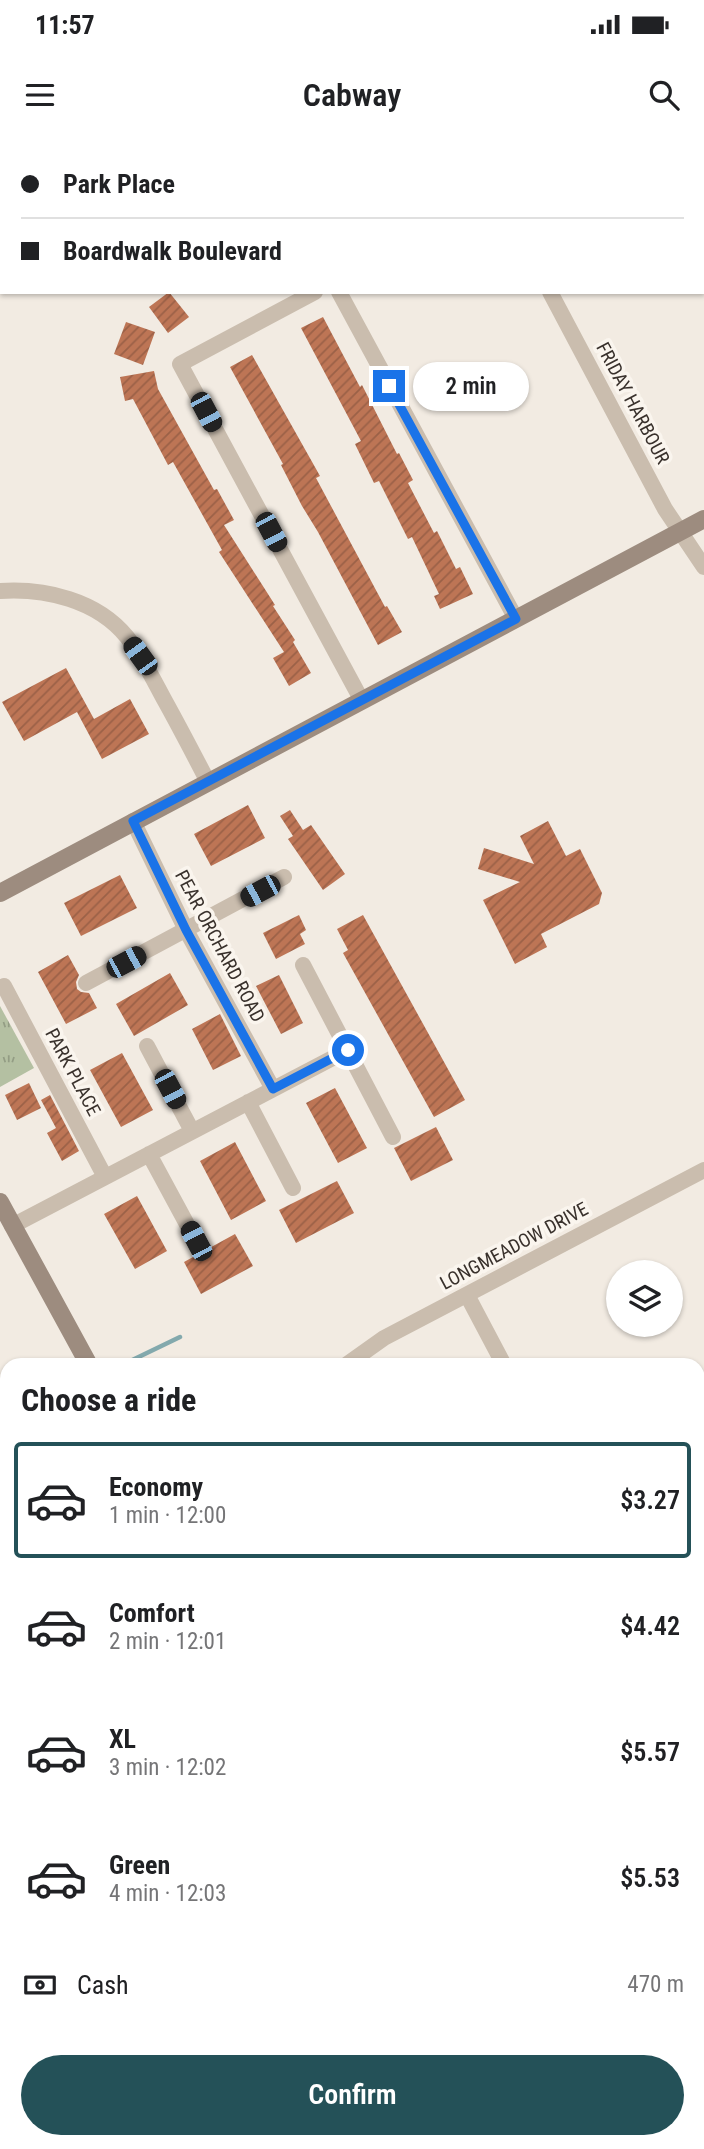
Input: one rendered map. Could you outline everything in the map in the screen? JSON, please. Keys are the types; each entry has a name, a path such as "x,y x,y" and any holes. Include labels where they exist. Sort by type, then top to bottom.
{"main road":[{"path":"0,893 704,519"},
{"path":"0,1202 85,1358"}],"street":[{"path":"311,294 180,364 362,701"},
{"path":"340,294 516,619"},
{"name":"FRIDAY HARBOUR","path":"551,294 665,509 704,567"},
{"path":"0,591 59,595 106,617 125,634 143,660 208,782"},
{"name":"PEAR ORCHARD ROAD","path":"133,821 186,930 273,1089"},
{"path":"86,983 284,877"},
{"path":"303,965 393,1137"},
{"name":"PARK PLACE","path":"4,986 106,1177"},
{"path":"147,1046 192,1131"},
{"path":"12,1226 348,1050"},
{"path":"248,1102 293,1188"},
{"path":"149,1154 196,1241"},
{"name":"LONGMEADOW DRIVE","path":"356,1358 384,1338 704,1170"},
{"path":"467,1295 500,1358"}],"green space":[{"path":"0,1006 34,1068 0,1087"}],"building":[{"path":"166,294 171,294 189,317 168,333 149,307"},
{"path":"323,317 413,480 408,483 434,533 437,531 456,569 460,567 473,594 440,609 434,596 439,594 412,537 408,539 379,481 374,483 355,444 361,441 301,328"},
{"path":"126,322 155,332 143,365 114,354"},
{"path":"252,355 320,476 316,478 385,607 387,606 402,632 378,645 230,367"},
{"path":"154,371 158,389 214,490 217,489 234,520 224,525 275,605 273,606 295,640 293,642 311,673 289,686 273,658 284,652 219,552 222,550 173,462 168,465 133,399 125,401 120,377"},
{"path":"66,668 94,719 130,699 149,734 102,759 77,712 24,741 2,702"},
{"path":"248,805 265,838 211,866 194,834"},
{"path":"290,810 303,830 311,825 345,874 323,890 288,839 293,836 280,816"},
{"path":"548,821 566,856 580,849 602,893 599,904 541,934 547,947 515,964 483,900 520,882 478,869 484,848 534,864 520,836"},
{"path":"120,875 137,908 81,936 64,903"},
{"path":"299,915 306,930 300,934 305,944 276,959 263,933"},
{"path":"363,915 465,1100 434,1117 343,953 348,950 337,929"},
{"path":"68,955 79,975 77,989 89,993 97,1008 66,1024 38,972"},
{"path":"170,973 188,1005 134,1036 116,1004"},
{"path":"279,975 303,1023 281,1034 256,986"},
{"path":"220,1014 241,1056 213,1070 192,1029"},
{"path":"122,1053 153,1110 121,1127 90,1070"},
{"path":"29,1083 41,1108 17,1120 5,1095"},
{"path":"335,1088 367,1148 338,1163 306,1103"},
{"path":"50,1095 79,1151 62,1161 47,1133 56,1128 41,1100"},
{"path":"436,1127 453,1160 411,1181 394,1148"},
{"path":"235,1142 266,1201 231,1220 200,1161"},
{"path":"337,1181 354,1213 296,1243 279,1210"},
{"path":"137,1196 167,1251 135,1269 104,1214"},
{"path":"235,1234 253,1266 201,1294 184,1262"}],"waterway":[{"path":"136,1358 180,1337"}],"route":[{"path":"348,1050 273,1089 186,930 133,821 516,619 389,386"}]}
